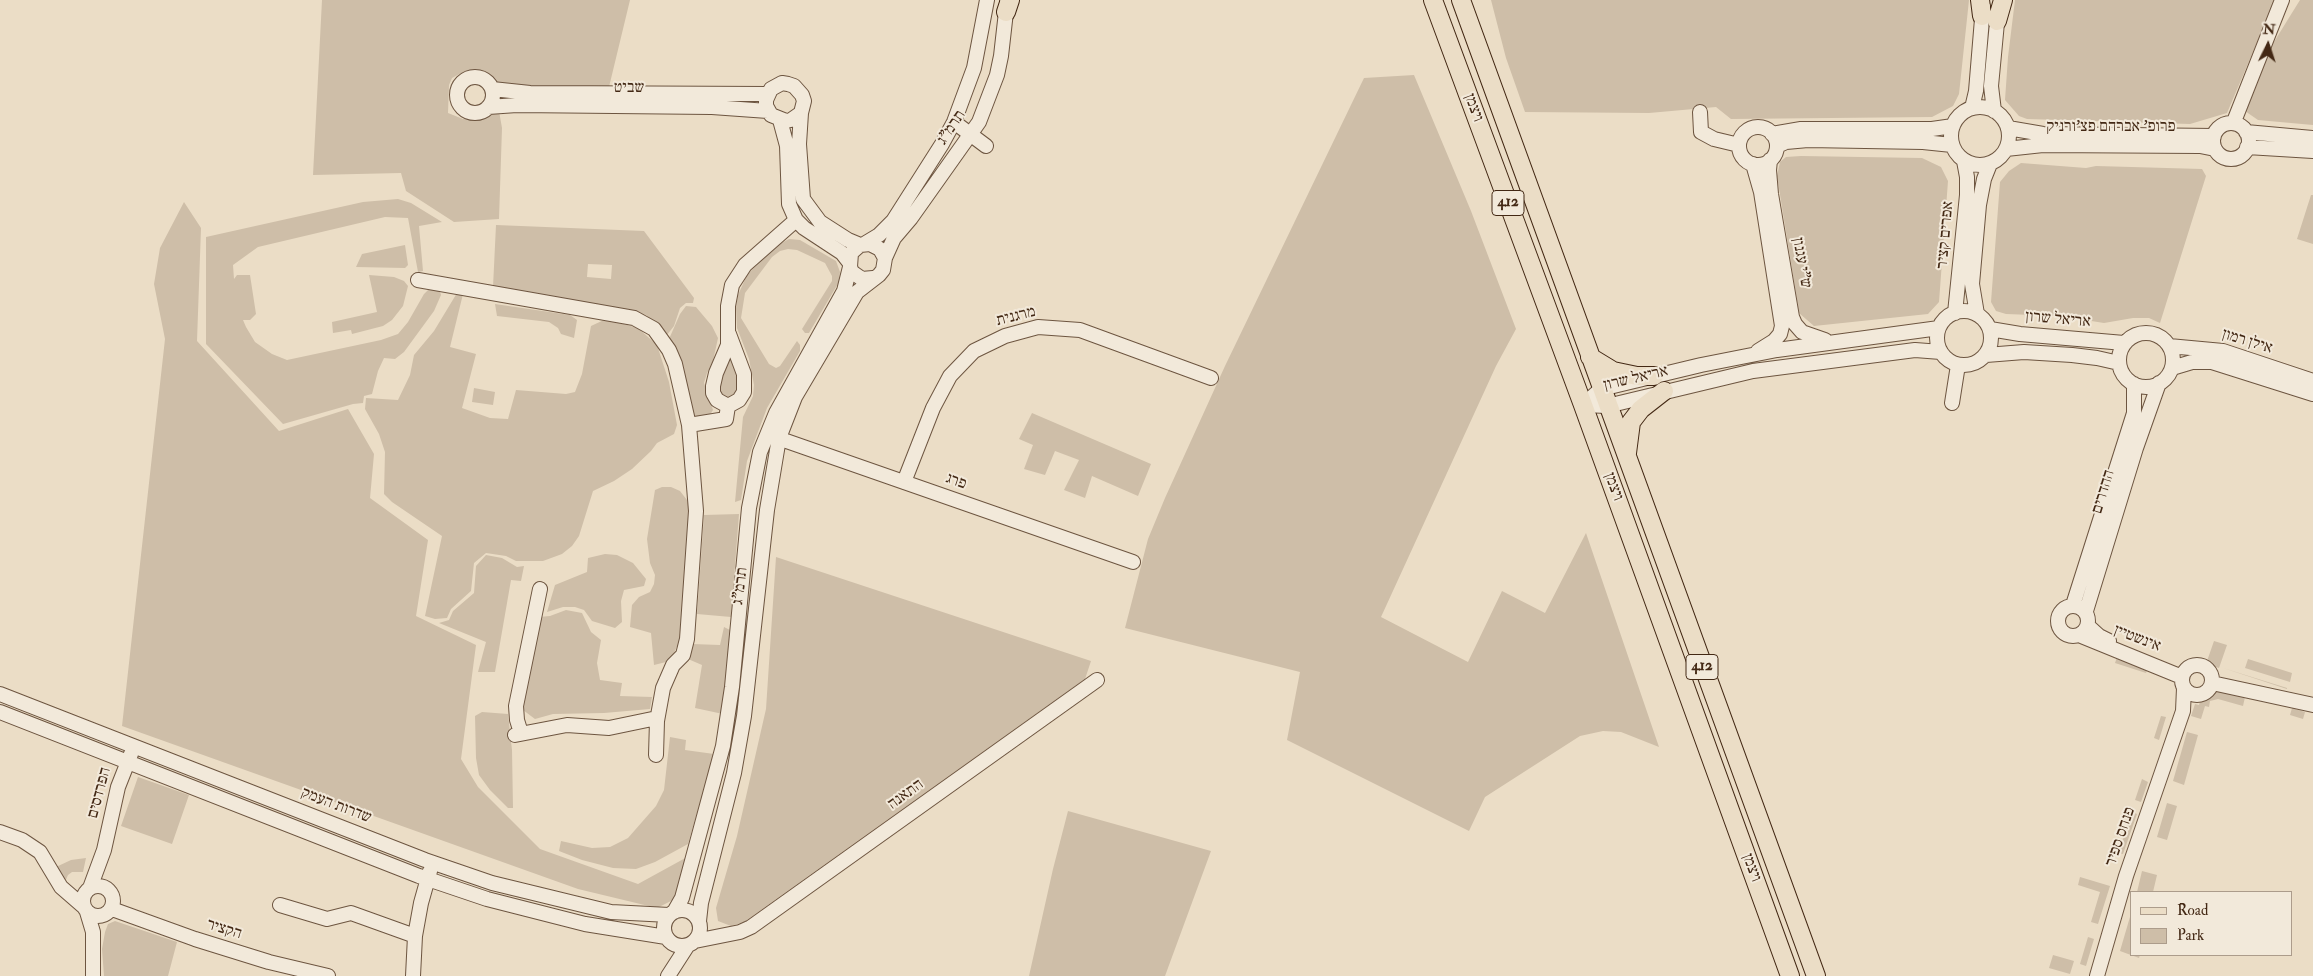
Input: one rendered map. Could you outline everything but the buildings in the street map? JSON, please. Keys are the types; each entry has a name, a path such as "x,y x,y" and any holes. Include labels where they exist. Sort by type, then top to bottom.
{"main road":[{"path":"1425,0 1448,42"},
{"name":"ויצמן","path":"1433,0 1583,405 1790,976"},
{"name":"ויצמן","path":"1461,0 1626,459 1816,976"},
{"path":"1470,0 1471,29"},
{"path":"1986,9 2001,0"},
{"path":"1590,357 1613,371 1637,376 1654,376"},
{"path":"1626,459 1631,422 1641,409 1664,391"}],"street":[{"name":"תרמ\"ג","path":"862,244 879,235 896,217 954,122 974,68 986,0"},
{"path":"2235,119 2282,0"},
{"name":"תרמ\"ג","path":"885,258 889,245 899,230 911,218 969,135 988,102 997,75 1008,4"},
{"path":"1972,108 1976,91 1986,9"},
{"path":"1986,9 1994,110"},
{"path":"476,76 483,78 492,89 493,96 488,107 481,112 466,112 457,101 456,94 462,81 476,76"},
{"path":"782,83 794,86 802,95 803,107 800,113 791,120 780,120 768,111 766,106 768,94 771,89 782,83"},
{"name":"שביט","path":"492,89 530,93 768,94"},
{"name":"שביט","path":"488,107 517,105 712,107 768,111"},
{"path":"1972,108 1994,110 2005,121 2008,128 2009,139 2006,149 2002,155 1990,164 1977,165 1964,160 1952,145 1953,126 1960,115 1972,108"},
{"path":"1700,112 1701,132 1714,139 1739,145"},
{"path":"780,120 787,146 789,204 796,220 842,253 852,272 862,279 873,278 883,270 885,258 880,248 848,240 820,222 803,199 800,113"},
{"path":"954,122 986,146"},
{"path":"2228,123 2239,125 2246,132 2249,142 2241,155 2230,158 2220,155 2214,143 2219,127 2228,123"},
{"path":"1774,140 1801,129 1932,130 1953,126"},
{"path":"1774,140 1770,160 1759,165 1744,159 1739,145 1742,136 1750,129 1762,128 1774,140 1791,142 1808,140 1924,142 1952,145"},
{"name":"פרופ' אברהם פצ'ורניק","path":"2008,128 2043,134 2214,143"},
{"path":"2246,132 2313,138"},
{"name":"פרופ' אברהם פצ'ורניק","path":"2006,149 2029,145 2200,146 2214,143"},
{"path":"2247,147 2313,151"},
{"name":"ש\"י עגנון","path":"1770,160 1771,194 1795,324 1808,336 1836,342"},
{"name":"אפרים קציר","path":"1955,313 1967,195 1968,177 1964,160"},
{"name":"ש\"י עגנון","path":"1750,355 1774,341 1780,334 1782,326 1761,192 1753,164"},
{"name":"אפרים קציר","path":"1977,314 1972,284 1984,179 1990,164"},
{"path":"728,406 717,400 713,386 716,374 726,353 729,334 728,306 737,275 766,244 796,220"},
{"path":"849,264 851,253 862,244"},
{"name":"תרמ\"ג","path":"700,924 701,903 734,773 744,716 767,510 772,436 786,393 844,291 849,264"},
{"name":"תרמ\"ג","path":"672,913 682,898 723,746 732,687 749,508 755,470 772,436 857,292 873,278"},
{"path":"418,280 624,315 645,323 662,338 669,350 675,364 689,425 696,511 688,640 683,655 674,664 663,688 657,718 656,755"},
{"path":"1962,311 1977,314 1990,329 1991,342 1986,355 1973,364 1951,362 1941,352 1938,344 1939,328 1948,316 1955,313 1962,311"},
{"name":"מרגנית","path":"904,482 930,416 950,376 974,351 1004,336 1038,327 1080,330 1211,378"},
{"name":"אריאל שרון","path":"1583,405 1601,389 1750,355 1939,328"},
{"name":"אריאל שרון","path":"1990,329 2020,334 2124,343"},
{"path":"2145,333 2160,337 2169,346 2172,353 2172,368 2159,384 2151,386 2134,384 2121,372 2119,356 2124,343 2130,338 2145,333"},
{"path":"728,406 739,400 744,392 744,374 729,334"},
{"name":"אילן רמון","path":"2169,346 2223,351 2313,381"},
{"name":"אריאל שרון","path":"1583,405 1607,406 1753,371 1915,350 1941,352"},
{"name":"אריאל שרון","path":"1986,355 2024,352 2072,355 2119,363"},
{"name":"אילן רמון","path":"2172,368 2192,362 2212,362 2313,394"},
{"path":"1952,403 1958,364"},
{"name":"ההדרים","path":"2079,608 2134,412 2134,384"},
{"name":"ההדרים","path":"2079,608 2159,384"},
{"path":"689,425 726,418 728,406"},
{"name":"פרג","path":"772,436 1134,562"},
{"path":"540,589 516,706 518,734 567,725 609,728 657,718"},
{"path":"2079,608 2089,619 2083,630 2072,636 2064,633 2058,622 2063,609 2079,608"},
{"name":"אינשטיין","path":"2083,630 2187,682 2198,665 2207,668 2212,678 2212,683"},
{"name":"התאנה","path":"692,943 733,934 751,927 1097,680"},
{"path":"2187,682 2206,691 2212,683 2313,705"},
{"name":"פנחס ספיר","path":"2097,976 2126,876 2183,711 2187,682"},
{"name":"שדרות העמק","path":"0,694 433,863 492,883 588,908 634,914 672,913"},
{"path":"0,712 428,879 486,899 585,924 668,940 679,946 692,943"},
{"name":"הפרדסים","path":"88,890 104,850 118,788 134,746"},
{"path":"0,832 22,840 40,852 64,890 86,910 96,916 109,912"},
{"name":"הפרדסים","path":"104,850 108,890"},
{"path":"413,976 415,936 421,903 433,863"},
{"path":"64,890 72,894 100,886 108,890 113,898 109,912 100,922 93,942"},
{"path":"88,890 83,899 92,924 93,976"},
{"path":"280,905 327,919 351,914 415,936"},
{"path":"668,976 671,956 664,923 672,913 680,910 691,912 700,924 717,932 733,934"},
{"name":"הקציר","path":"109,912 269,962 294,972 328,976"},
{"path":"668,976 698,937 700,924"}],"green space":[{"path":"322,0 630,0 609,87 498,86 492,76 465,71 452,78 449,85 448,113 463,119 481,117 499,111 502,128 499,219 454,222 406,191 401,173 313,175"},
{"path":"1491,0 1969,0 1959,94 1953,106 1932,117 1731,119 1716,107 1649,113 1525,112 1506,58"},
{"path":"2015,0 2275,0 2227,113 2190,124 2027,119 2019,116 2005,100"},
{"path":"2300,0 2313,0 2313,125 2258,120 2245,111 2264,58"},
{"path":"1414,75 1471,211 1516,329 1496,366 1381,617 1468,662 1502,591 1545,613 1586,533 1659,747 1621,732 1603,731 1580,736 1485,797 1469,831 1287,740 1300,672 1125,628 1148,539 1165,498 1225,366 1364,78"},
{"path":"1786,157 1922,158 1941,167 1948,181 1939,302 1928,314 1814,326 1799,313 1777,176 1780,162"},
{"path":"2021,163 2086,168 2096,166 2202,169 2206,176 2160,323 2149,318 2133,318 2104,323 2060,316 2006,314 1996,311 1991,302 2000,182 2009,171"},
{"path":"2311,195 2313,195 2313,244 2297,239"},
{"path":"398,199 411,203 442,222 419,226 423,271 418,272 408,218 385,217 258,247 233,265 234,279 237,275 250,275 256,314 250,320 243,320 246,327 255,342 272,354 287,360 381,340 398,334 408,322 424,294 430,288 439,288 441,295 434,311 404,352 395,359 384,358 378,371 372,394 364,396 363,403 353,404 283,424 206,344 206,237 363,202"},
{"path":"184,202 201,228 197,341 279,431 348,409 374,454 370,498 428,540 416,616 476,645 461,759 478,787 540,849 638,884 689,856 675,899 657,908 578,889 122,726 165,339 154,284 160,248"},
{"path":"496,225 644,231 694,298 693,303 686,303 680,308 674,326 667,335 646,315 493,287","holes":["588,264 612,265 611,279 587,277"]},
{"path":"789,239 800,240 836,261 840,272 839,282 809,333 805,333 802,329 832,281 832,276 825,263 797,250 788,249 780,251 772,257 745,293 741,318 769,364 776,368 780,366 797,341 800,345 800,351 767,408 747,461 741,500 735,502 743,417 753,396 754,385 749,359 737,328 736,308 738,295 747,275 774,247"},
{"path":"405,245 408,265 405,268 356,267 362,254"},
{"path":"369,275 394,277 404,281 408,286 403,306 392,320 383,326 352,334 351,330 333,333 332,322 377,312"},
{"path":"457,293 463,294 450,347 476,354 462,408 490,418 508,419 516,390 566,394 575,392 582,374 591,326 606,319 638,328 657,345 669,382 677,425 674,434 657,443 632,469 614,481 593,491 579,536 572,546 562,554 543,561 516,561 506,556 486,553 474,563 471,591 451,609 447,618 435,619 425,616 442,536 392,502 384,494 385,452 379,434 365,409 366,398 398,400 410,375 414,355 434,331"},
{"path":"495,304 570,315 577,320 574,338 561,334 558,328 549,322 497,316"},
{"path":"686,306 696,307 712,326 718,338 713,361 704,383 713,410 708,418 695,419 669,339 680,314"},
{"path":"732,359 738,375 738,390 731,399 724,399 719,391 719,382 728,360"},
{"path":"474,388 495,392 493,405 472,402"},
{"path":"1032,413 1151,464 1138,496 1092,476 1085,498 1064,490 1079,460 1055,451 1045,475 1024,469 1033,445 1019,439"},
{"path":"662,487 671,487 680,491 687,500 690,509 679,642 674,653 666,662 654,665 651,633 630,627 632,605 639,597 650,592 654,584 655,575 650,563 647,539 655,490"},
{"path":"739,514 731,617 697,614 704,515"},
{"path":"605,554 617,555 633,563 646,579 644,586 624,590 621,601 622,622 615,628 592,621 584,610 575,607 563,607 547,612 555,585 587,572 588,558"},
{"path":"486,555 502,558 517,567 524,566 521,581 511,580 495,672 478,672 486,642 439,623 449,620 453,611 474,593 476,566"},
{"path":"776,557 1091,661 1085,679 744,922 731,926 718,921 716,908 737,836 766,709"},
{"path":"566,610 582,613 591,632 601,640 597,663 600,680 622,683 620,696 652,697 650,709 604,713 553,714 535,719 523,710 539,617 550,616"},
{"path":"724,627 730,630 723,714 695,708 702,665 688,659 692,644 720,645"},
{"path":"2214,641 2227,645 2219,668 2206,664"},
{"path":"2117,657 2148,668 2146,673 2115,663"},
{"path":"2248,659 2292,673 2290,682 2245,668"},
{"path":"2223,668 2287,688 2287,689"},
{"path":"2217,689 2245,697 2243,706 2218,699 2210,701 2209,707 2205,706 2201,719 2191,716 2195,704 2199,705 2202,694"},
{"path":"2292,708 2305,712 2303,719 2290,715"},
{"path":"482,712 508,714 512,750 513,808 508,808 490,790 479,775 476,758 475,716"},
{"path":"2161,716 2166,717 2159,740 2154,738"},
{"path":"2187,732 2198,735 2184,785 2173,781"},
{"path":"670,737 686,740 685,750 714,754 688,844 655,862 636,869 613,868 582,860 559,851 561,841 592,848 610,847 628,838 656,806 664,790"},
{"path":"138,777 189,795 172,844 121,826"},
{"path":"2142,779 2148,782 2141,802 2135,800"},
{"path":"2167,803 2177,806 2167,840 2157,837"},
{"path":"1068,811 1211,851 1165,976 1029,976"},
{"path":"2132,812 2137,814 2123,854 2118,853"},
{"path":"86,858 83,872 72,872 68,875 65,882 56,867 71,860"},
{"path":"2142,871 2157,875 2153,891 2137,891"},
{"path":"2080,877 2110,886 2098,924 2091,922 2100,892 2078,885"},
{"path":"2130,917 2130,955 2120,951"},
{"path":"115,921 177,942 168,976 104,976 102,949 105,932 108,924"},
{"path":"2088,937 2094,939 2086,966 2080,964"},
{"path":"2053,955 2074,961 2070,974 2049,968"}]}
